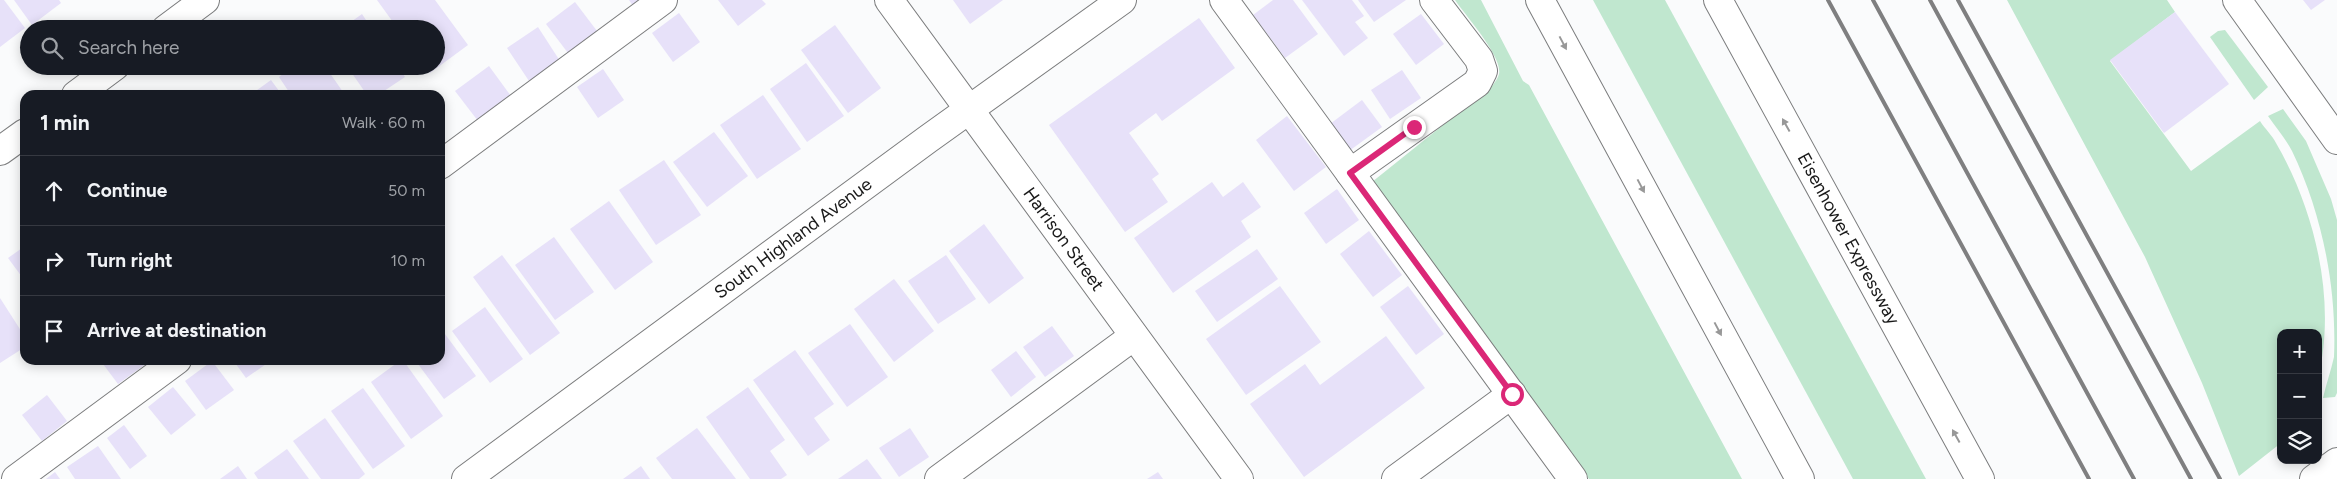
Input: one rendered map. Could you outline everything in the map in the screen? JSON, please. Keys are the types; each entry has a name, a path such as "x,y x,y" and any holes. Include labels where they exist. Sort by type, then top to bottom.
{"main road":[{"path":"178,20 204,0"},
{"path":"445,161 663,0"},
{"name":"Harrison Street","path":"889,0 1239,479"},
{"name":"South Highland Avenue","path":"466,479 969,109 1122,0"},
{"path":"1224,0 1573,479"},
{"path":"1350,173 1478,83 1483,71 1479,59 1434,0"},
{"path":"1540,0 1800,479"},
{"name":"Eisenhower Expressway","path":"1718,0 1980,479"},
{"path":"2237,0 2334,128"},
{"path":"83,90 103,75"},
{"path":"0,151 20,137"},
{"path":"939,479 1134,336"},
{"path":"16,479 170,365"},
{"path":"1396,479 1512,394"},
{"path":"2314,479 2337,462"}],"green space":[{"path":"1455,0 1481,0 1523,81 1529,85 1742,479 1589,479 1372,182 1493,85 1498,77 1499,67 1495,57"},
{"path":"1593,0 1665,0 1926,479 1853,479"},
{"path":"2007,0 2167,0 2175,12 2110,61 2191,171 2260,121 2274,140 2290,169 2302,197 2319,257 2325,318 2323,349 2322,355 2322,329 2277,329 2277,446 2239,476 2202,383 2145,257"},
{"path":"2225,30 2268,87 2254,100 2210,37 2218,31"},
{"path":"2283,109 2306,141 2331,199 2337,220 2337,393 2335,397 2323,398 2334,357 2333,304 2330,278 2319,225 2303,175 2290,147 2268,116"}],"building":[{"path":"0,0 4,0 20,21 20,32 0,47"},
{"path":"14,0 59,0 61,3 39,20 28,20"},
{"path":"377,0 435,0 468,45 445,62 445,20 391,20"},
{"path":"629,0 640,0 633,6"},
{"path":"718,0 762,0 766,4 738,26"},
{"path":"953,0 1003,0 970,24"},
{"path":"1273,0 1293,0 1318,34 1285,58 1253,15"},
{"path":"1302,0 1352,0 1364,16 1355,22 1368,38 1344,56"},
{"path":"1358,0 1406,0 1374,22"},
{"path":"2303,0 2325,0 2311,10"},
{"path":"575,2 597,31 568,53 546,24"},
{"path":"2175,12 2229,84 2164,133 2110,60"},
{"path":"679,13 700,42 673,62 652,33"},
{"path":"362,14 366,20 354,20"},
{"path":"1421,14 1444,44 1416,65 1393,34"},
{"path":"1199,18 1235,68 1162,121 1156,113 1129,133 1159,174 1152,179 1168,202 1125,232 1049,125"},
{"path":"835,25 881,88 848,113 801,50"},
{"path":"538,27 560,61 529,81 507,48"},
{"path":"806,63 844,116 807,142 770,89"},
{"path":"489,66 511,96 478,121 455,91"},
{"path":"603,69 624,100 598,118 577,87"},
{"path":"1402,70 1421,98 1390,119 1371,90"},
{"path":"282,75 331,75 342,90 288,90 279,77"},
{"path":"353,75 404,75 405,77 386,90 364,90"},
{"path":"271,80 278,90 257,90"},
{"path":"763,95 801,149 757,179 720,125"},
{"path":"1362,100 1382,127 1349,151 1330,124"},
{"path":"1287,116 1326,167 1294,191 1256,140"},
{"path":"714,132 748,176 707,207 673,162"},
{"path":"664,160 701,215 656,245 619,190"},
{"path":"1212,182 1223,197 1243,182 1261,207 1241,221 1251,237 1173,293 1134,238"},
{"path":"1337,189 1359,220 1326,244 1304,213"},
{"path":"609,201 653,262 615,290 570,229"},
{"path":"984,224 1024,278 989,304 949,251"},
{"path":"1369,231 1402,275 1373,297 1340,254"},
{"path":"554,237 594,292 555,320 515,265"},
{"path":"1257,249 1278,279 1217,322 1195,291"},
{"path":"20,250 20,274 8,258"},
{"path":"502,255 560,333 530,355 473,277"},
{"path":"946,255 976,299 938,324 908,281"},
{"path":"894,279 934,331 894,362 854,309"},
{"path":"1280,286 1321,342 1246,395 1206,339"},
{"path":"1408,286 1444,334 1416,355 1380,307"},
{"path":"0,298 20,329 20,350 0,363"},
{"path":"485,307 523,359 490,383 452,331"},
{"path":"850,324 888,377 847,407 808,353"},
{"path":"1052,326 1074,356 1045,377 1023,347"},
{"path":"445,334 476,376 444,399 419,365 445,365"},
{"path":"1386,336 1425,388 1304,477 1250,404 1305,364 1320,385"},
{"path":"795,350 834,404 814,418 830,440 808,456 753,380"},
{"path":"1016,351 1036,377 1011,397 991,370"},
{"path":"104,365 144,365 118,384"},
{"path":"207,365 215,365 234,390 206,410 185,381"},
{"path":"237,365 265,365 246,378"},
{"path":"394,365 407,365 443,416 411,439 371,382"},
{"path":"173,387 196,415 171,435 148,407"},
{"path":"748,387 785,440 770,451 787,475 781,479 750,479 706,417"},
{"path":"363,388 405,446 373,469 331,411"},
{"path":"47,395 67,421 42,441 22,415"},
{"path":"325,418 365,474 359,479 321,479 293,441"},
{"path":"124,425 147,456 130,469 107,438"},
{"path":"697,428 736,479 672,479 656,458"},
{"path":"910,428 929,457 899,477 879,448"},
{"path":"98,446 121,479 75,479 67,467"},
{"path":"287,449 309,479 258,479 254,473"},
{"path":"867,459 882,479 838,479"},
{"path":"238,466 247,479 220,479"},
{"path":"641,466 650,479 623,479"},
{"path":"55,472 60,479 46,479"},
{"path":"1158,472 1163,479 1147,479"}],"railway":[{"path":"1828,0 2089,479"},
{"path":"1873,0 2134,479"},
{"path":"1930,0 2191,479"},
{"path":"1958,0 2220,479"}],"route":[{"path":"1414,127 1350,173 1512,394"}]}
